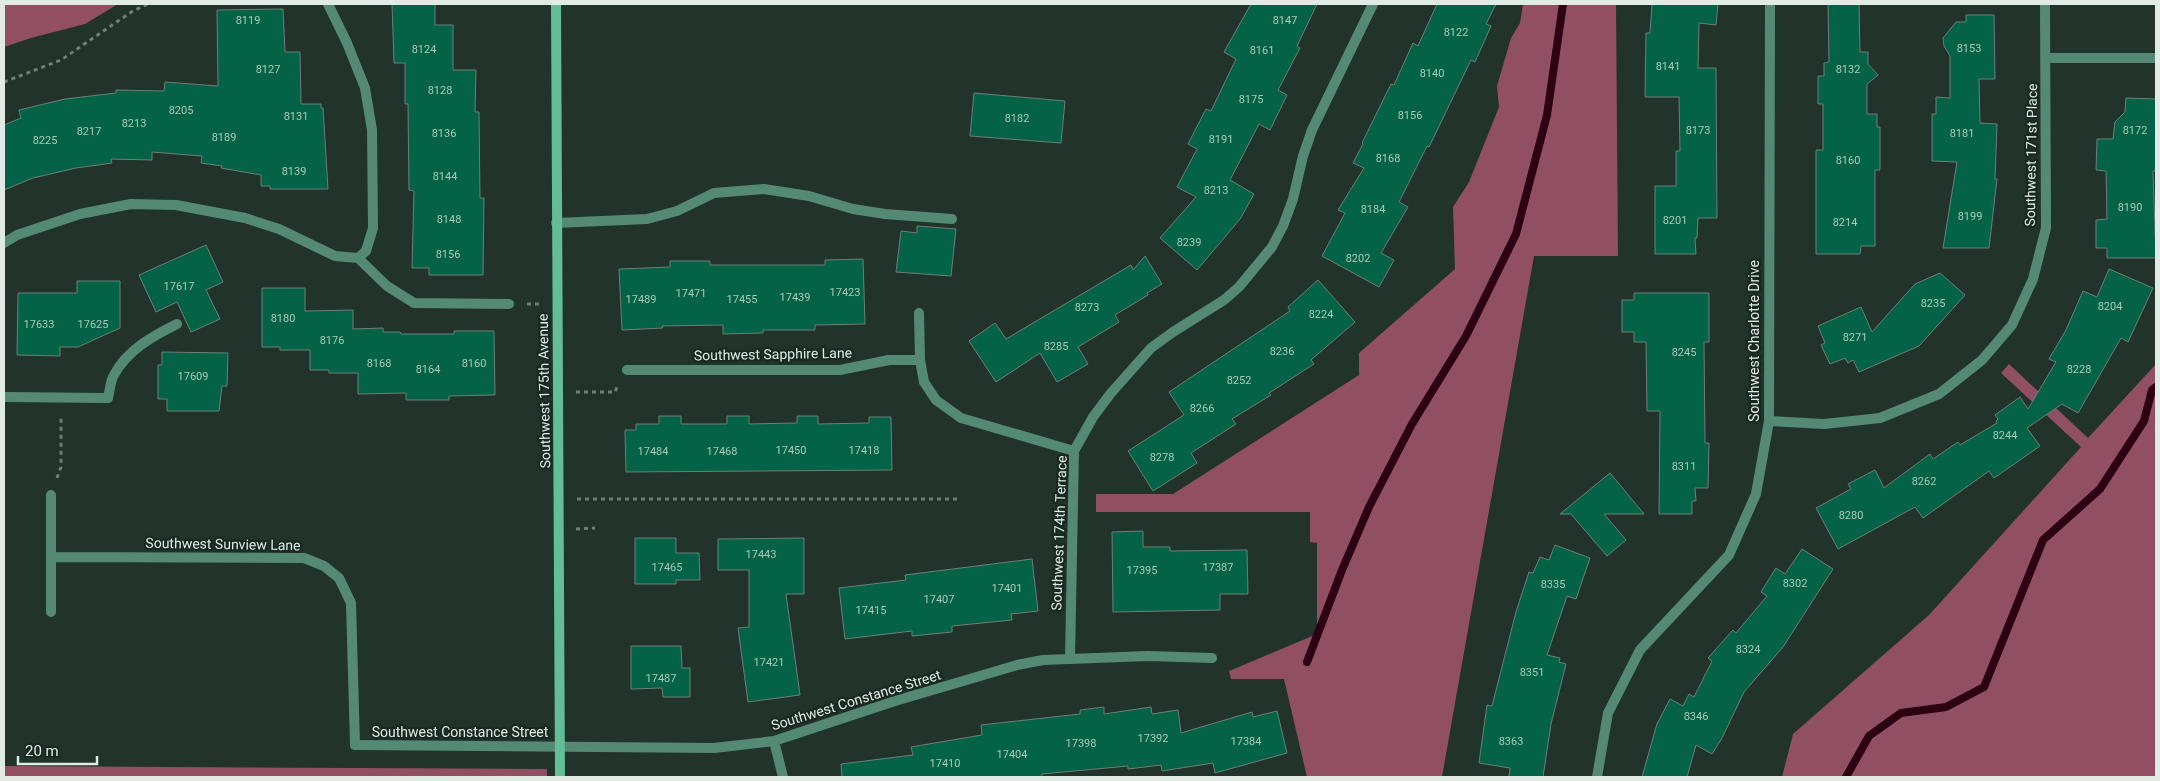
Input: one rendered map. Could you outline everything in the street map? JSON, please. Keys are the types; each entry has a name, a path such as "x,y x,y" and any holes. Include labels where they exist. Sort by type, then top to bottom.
{"main road":[{"name":"Southwest 175th Avenue","path":"556,4 560,777"}],"street":[{"path":"328,4 348,43 365,88 372,130 373,228 366,251 358,258"},
{"name":"Southwest 174th Terrace","path":"1070,658 1074,451 1093,417 1111,393 1151,348 1224,300 1239,287 1272,247 1283,226 1293,199 1303,156 1312,130 1373,4"},
{"name":"Southwest Charlotte Drive","path":"1597,777 1608,713 1640,650 1729,556 1756,494 1769,421 1770,4"},
{"name":"Southwest 171st Place","path":"1769,421 1824,424 1880,418 1939,394 1982,360 2012,325 2033,279 2046,228 2045,4"},
{"path":"2046,58 2156,58"},
{"path":"556,223 647,219 677,210 714,193 764,189 809,196 853,209 885,214 952,219"},
{"path":"4,243 17,235 80,214 131,204 176,205 245,218 279,229 335,256 358,258 387,286 414,303 509,304"},
{"path":"918,313 920,360 924,382 936,400 961,418 1074,451"},
{"path":"4,397 108,398 113,376 133,351 154,336 177,324"},
{"name":"Southwest Sapphire Lane","path":"627,370 840,370 889,360 920,360"},
{"path":"51,495 51,612"},
{"name":"Southwest Sunview Lane","path":"51,557 304,558 324,566 339,578 352,603 354,744"},
{"name":"Southwest Constance Street","path":"354,744 714,748 774,741 895,701 1017,665 1070,658 1148,656 1212,658"},
{"path":"774,741 783,777"}],"path":[{"path":"4,82 61,60 133,11 148,4"},
{"path":"509,304 557,303"},
{"path":"558,393 615,392 627,370"},
{"path":"61,414 62,467"},
{"path":"559,499 960,499"}],"shaded area":[{"path":"4,4 118,4 85,24 4,47"},
{"path":"1523,4 1616,4 1618,256 1534,256 1442,777 1307,777 1284,679 1231,679 1229,671 1317,634 1317,543 1310,542 1310,512 1096,512 1096,494 1173,494 1359,375 1359,353 1455,269 1453,207 1469,182 1499,107 1497,86 1511,38 1520,23"},
{"path":"2009,364 2088,438 2156,364 2156,777 1782,777 1793,734 1929,615 2081,447 2001,373"},
{"path":"4,766 547,769 547,777 4,777"}],"building":[{"path":"392,4 435,4 435,25 453,25 453,70 476,70 475,112 479,112 480,198 484,198 483,275 429,275 429,268 412,268 414,191 409,190 408,104 405,104 405,63 394,63"},
{"path":"1251,4 1317,4 1297,46 1300,48 1278,90 1287,95 1270,130 1259,124 1230,180 1254,194 1240,219 1197,270 1160,238 1196,197 1177,187 1197,149 1188,144 1206,109 1211,111 1236,59 1224,52"},
{"path":"1437,4 1496,4 1486,24 1491,26 1475,62 1471,60 1429,147 1427,146 1399,202 1408,207 1381,253 1394,260 1379,287 1322,256 1345,213 1338,210 1364,168 1353,163 1362,143 1391,84 1394,85 1413,43 1418,46"},
{"path":"1652,4 1718,4 1716,25 1699,23 1698,68 1716,68 1717,218 1698,218 1697,238 1695,238 1696,254 1655,254 1655,186 1676,186 1676,151 1680,151 1679,97 1645,97 1646,33 1650,33"},
{"path":"1828,4 1859,4 1860,52 1868,52 1868,64 1878,75 1867,84 1867,114 1877,114 1877,127 1880,127 1880,170 1875,170 1875,246 1861,246 1860,254 1816,254 1816,150 1823,150 1823,104 1818,104 1818,76 1824,76 1824,63 1829,62"},
{"path":"283,9 285,52 300,52 301,104 321,104 321,108 323,108 328,189 270,189 270,186 261,186 261,175 201,163 202,156 152,152 152,160 111,159 112,163 76,168 33,178 4,190 4,125 21,118 19,110 65,99 116,93 116,90 164,91 165,82 218,86 217,10"},
{"path":"1966,15 1994,15 1995,79 1979,79 1980,123 1997,124 1995,179 1997,179 1989,248 1943,248 1957,162 1932,161 1932,114 1936,114 1936,97 1950,98 1950,56 1944,46 1943,38 1956,22 1966,22"},
{"path":"974,93 1065,101 1061,143 970,136"},
{"path":"2126,98 2156,99 2156,171 2153,171 2156,258 2107,258 2107,248 2096,248 2096,220 2107,219 2106,171 2096,170 2097,139 2113,139 2115,122 2125,112"},
{"path":"917,226 956,229 951,276 896,272 901,231 917,233"},
{"path":"206,245 223,282 206,290 220,319 191,332 177,302 156,312 139,275"},
{"path":"1145,256 1162,284 1115,315 1119,322 1078,347 1088,364 1057,382 1040,353 996,382 969,341 995,323 1006,339 1131,265 1133,270"},
{"path":"863,259 865,324 815,325 815,330 763,330 763,333 723,334 723,325 662,326 663,328 622,330 619,269 670,267 670,261 710,261 710,265 825,265 825,260"},
{"path":"2109,269 2153,288 2128,342 2121,338 2078,413 2062,404 2027,428 2040,446 1994,478 1989,471 1923,518 1915,507 1838,549 1816,508 1851,489 1848,484 1875,470 1884,488 1930,454 1933,459 1958,442 1960,445 1997,423 1998,419 1995,415 2020,397 2028,409 2056,362 2049,359 2066,330 2083,291 2097,297"},
{"path":"1940,273 1965,295 1919,346 1859,372 1853,360 1848,363 1845,358 1830,364 1821,345 1825,343 1818,326 1861,307 1872,332 1915,284"},
{"path":"1318,280 1355,322 1311,360 1314,364 1269,393 1271,395 1232,419 1236,424 1191,453 1197,463 1153,491 1128,451 1184,415 1169,392 1290,311 1288,307"},
{"path":"77,281 120,281 120,328 78,347 60,347 60,356 17,355 18,293 77,293"},
{"path":"262,288 305,288 305,311 353,310 353,329 383,328 383,332 400,332 401,334 454,334 454,331 494,331 495,395 449,396 449,400 406,400 406,393 358,394 358,373 329,373 329,370 310,370 310,350 280,350 280,347 262,347"},
{"path":"1634,293 1709,293 1709,342 1704,342 1705,443 1709,443 1708,488 1695,488 1696,501 1692,501 1692,514 1659,514 1660,411 1647,411 1646,342 1634,342 1634,332 1622,332 1622,300 1634,300"},
{"path":"162,352 228,353 227,386 222,386 219,411 167,411 167,399 158,399 158,365 162,365"},
{"path":"659,416 681,416 681,424 727,424 727,416 749,416 749,424 797,423 797,416 818,416 818,424 869,423 869,417 891,417 892,470 626,472 625,430 636,430 636,424 659,424"},
{"path":"1610,473 1644,514 1604,514 1626,540 1607,556 1571,514 1560,514"},
{"path":"1143,531 1143,547 1170,547 1170,551 1247,550 1248,594 1220,594 1220,610 1113,612 1112,532"},
{"path":"635,538 676,538 676,553 699,553 700,580 676,580 676,584 635,584"},
{"path":"804,538 804,594 786,594 800,695 748,702 738,628 749,627 749,570 718,570 718,539"},
{"path":"1555,545 1590,558 1576,599 1567,596 1547,655 1560,658 1559,662 1566,664 1551,724 1543,777 1509,777 1510,768 1479,763 1487,705 1492,706 1516,612 1529,572 1533,573 1540,557 1549,560"},
{"path":"1802,549 1833,569 1783,647 1744,692 1722,738 1712,754 1696,745 1687,777 1642,777 1657,724 1670,699 1683,706 1689,694 1694,697 1712,661 1708,658 1733,630 1736,633 1767,596 1761,592 1776,568 1785,574"},
{"path":"1032,559 1038,611 1011,614 1012,620 952,626 952,632 912,636 912,631 845,639 839,588 906,580 905,575"},
{"path":"631,646 681,646 682,668 690,668 690,697 663,697 662,688 631,689"},
{"path":"1104,707 1104,714 1151,707 1152,714 1178,710 1181,733 1252,712 1253,717 1277,711 1287,753 1215,773 1213,763 1162,771 1161,765 1128,769 1128,766 1042,774 1042,777 842,777 841,764 913,755 911,747 982,735 981,725 1080,714 1080,710"}],"waterway":[{"path":"1307,662 1342,570 1369,507 1412,424 1466,336 1516,234 1547,115 1563,4"},
{"path":"1846,777 1869,736 1901,713 1946,707 1984,687 2043,540 2100,489 2144,421 2152,390 2156,387"}]}
